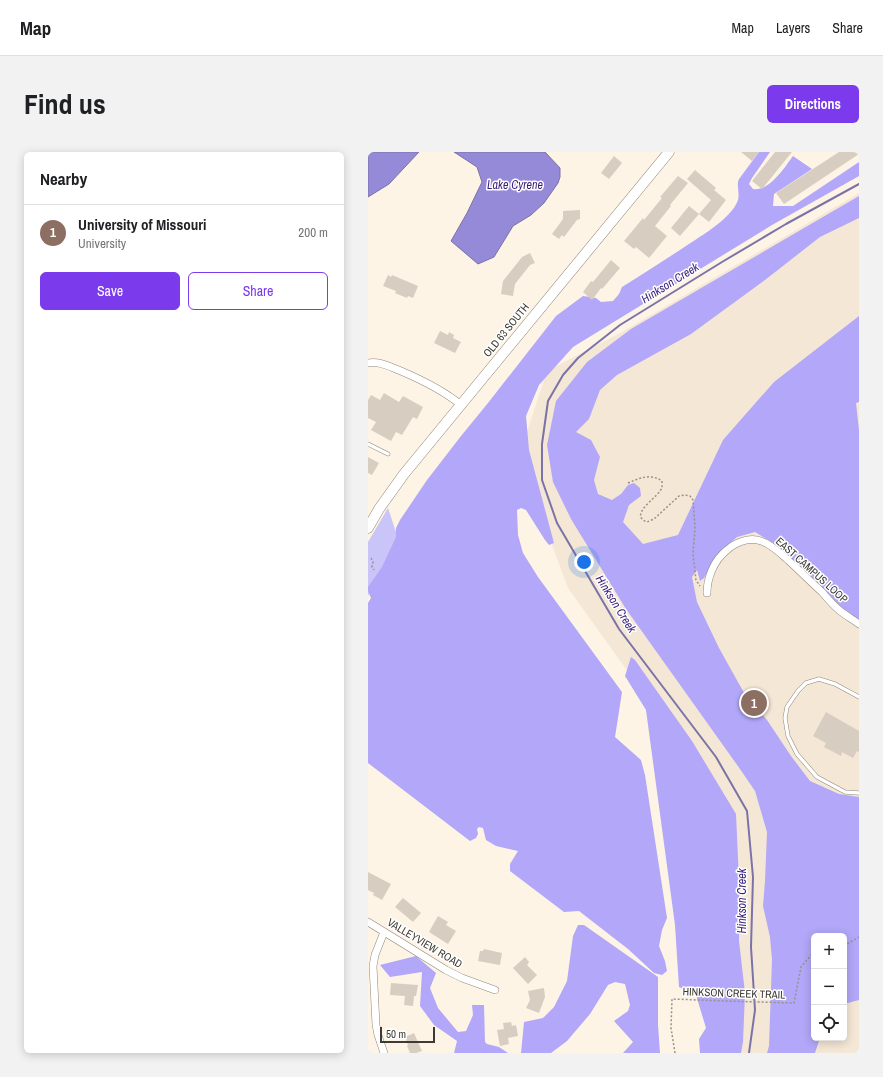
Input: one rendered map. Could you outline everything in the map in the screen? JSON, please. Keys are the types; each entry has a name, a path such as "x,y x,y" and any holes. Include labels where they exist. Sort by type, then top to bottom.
{"main road":[{"name":"OLD 63 SOUTH","path":"368,528 379,509 404,474 669,152"}],"street":[{"path":"368,363 380,363 420,379 445,393 460,405"},
{"name":"EAST CAMPUS LOOP","path":"707,591 710,574 723,553 732,546 746,540 762,541 778,551 839,610 859,624"},
{"name":"VALLEYVIEW ROAD","path":"368,922 446,970 467,980 495,990"},
{"path":"384,932 375,955 373,966 377,1030 384,1053"}],"lane":[{"path":"368,444 388,454"},
{"path":"859,697 836,684 819,679 806,683 798,691 787,706 785,718 788,736 797,754 817,777 845,792 859,793"}],"path":[{"path":"628,483 647,476 656,477 662,480 662,487 659,493 640,513 640,518 647,522 654,519 680,496 690,496 693,500 695,527 693,554 696,580 700,586 707,591"},
{"path":"371,558 373,562 372,567 374,570"},
{"path":"847,944 859,937"},
{"name":"HINKSON CREEK TRAIL","path":"675,1053 672,1028 672,999 794,1003 801,967 811,955"}],"shaded area":[{"path":"759,152 770,152 749,184 753,189 765,187 771,183 793,156 812,169 774,194 773,206 793,206 859,162 859,176 772,225 573,347 539,385 526,416 529,450 554,543 549,545 526,510 521,508 517,510 518,535 523,553 538,577 622,692 615,737 641,760 645,775 667,918 662,930 659,946 667,971 662,975 654,973 628,949 579,911 564,912 510,871 510,864 518,851 496,846 486,840 483,828 479,827 477,829 478,834 476,838 470,841 368,763 368,603 371,598 368,587 382,567 396,537 396,528 400,520 427,480 556,316 583,296 596,298 601,302 613,301 619,294 622,287 704,234 721,221 728,215 738,200 739,179"},
{"path":"859,193 859,1053 714,1053 732,817 568,588 519,456 547,371 622,332"},
{"path":"859,196 859,218 820,237 765,280 691,334 617,375 600,390 589,419 576,432 591,440 600,457 594,480 598,494 612,500 621,494 628,485 634,483 640,488 641,496 629,505 623,522 643,544 678,535 723,440 774,382 859,316 859,402 856,403 859,430 859,621 841,609 778,546 755,532 737,537 717,555 704,578 700,581 697,570 692,577 697,602 719,648 743,691 767,720 791,756 810,781 839,794 859,797 859,1000 847,1003 847,933 811,933 811,1041 819,1041 815,1053 767,1053 769,1046 772,960 770,937 763,906 767,832 755,791 626,609 571,519 553,482 547,445 556,401 587,362 631,329"},
{"path":"388,508 398,538 368,596 368,542"},
{"path":"631,657 635,660 692,741 736,814 739,880 739,941 745,993 743,1042 741,1053 700,1053 699,1039 706,1028 696,995 679,987 675,925 646,710 625,676"},
{"path":"578,925 584,925 658,977 658,1025 660,1053 623,1053 633,1042 614,1021 628,1011 630,1005 625,984 615,982 608,985 590,1014 567,1041 551,1053 521,1053 524,1022 543,1018 554,1007 567,981 573,936"},
{"path":"416,956 436,973 430,988 438,1008 458,1032 466,1031 473,1015 472,1005 484,1005 485,1042 487,1044 499,1047 508,1053 454,1053 457,1041 434,1025 420,1006 422,972 390,977 380,965"}],"water":[{"path":"368,152 419,152 389,184 368,197"},
{"name":"Lake Cyrene","path":"454,152 545,152 560,168 558,183 544,203 531,215 513,226 494,257 478,264 451,241 482,182 477,167"}],"building":[{"path":"741,152 759,152 752,161"},
{"path":"775,152 792,152 762,189 752,181"},
{"path":"839,152 859,152 859,154 784,204 776,193"},
{"path":"614,156 622,163 609,179 601,173"},
{"path":"695,170 716,188 714,190 726,200 709,222 699,214 711,200 687,179"},
{"path":"678,176 688,183 655,226 667,236 649,258 636,247 634,249 624,241 643,218 644,220 662,198 660,197"},
{"path":"689,206 699,214 680,236 671,228"},
{"path":"580,210 580,219 577,220 564,237 562,235 559,239 552,234 563,219 563,211"},
{"path":"530,253 535,263 530,265 515,284 513,296 501,294 503,281 522,257"},
{"path":"611,260 620,268 592,300 583,292 591,281 593,282"},
{"path":"388,275 391,277 392,275 418,286 413,298 408,296 407,298 395,293 396,291 383,286"},
{"path":"440,331 448,335 449,332 454,335 453,338 461,342 455,353 434,343"},
{"path":"384,393 399,402 403,396 423,407 417,419 413,417 402,435 396,432 391,441 371,430 376,422 368,418 368,400 371,395 380,400"},
{"path":"368,457 379,463 372,475 368,473"},
{"path":"826,712 859,731 859,752 857,751 853,758 842,752 841,756 824,747 826,743 813,736"},
{"path":"368,872 391,884 382,900 368,890"},
{"path":"403,898 421,913 413,922 395,907"},
{"path":"438,916 448,922 446,925 456,931 448,944 429,932"},
{"path":"484,949 502,953 500,965 478,961 480,951 483,951"},
{"path":"525,957 529,962 527,965 537,975 528,984 513,968"},
{"path":"391,983 418,985 416,996 414,996 413,1006 404,1005 405,996 390,995"},
{"path":"544,988 545,997 539,1013 526,1008 530,1000 528,991"},
{"path":"511,1022 512,1026 516,1025 518,1036 508,1038 509,1044 500,1046 497,1030 504,1029 503,1023"},
{"path":"414,1033 422,1051 410,1053 405,1037"}],"waterway":[{"name":"Hinkson Creek","path":"749,1053 755,1010 751,947 753,877 747,811 716,757 619,629 557,523 542,480 542,444 548,401 563,375 578,358 620,325 786,224 859,184"}],"place":[{"name":"University of Missouri","path":"754,703"}]}
